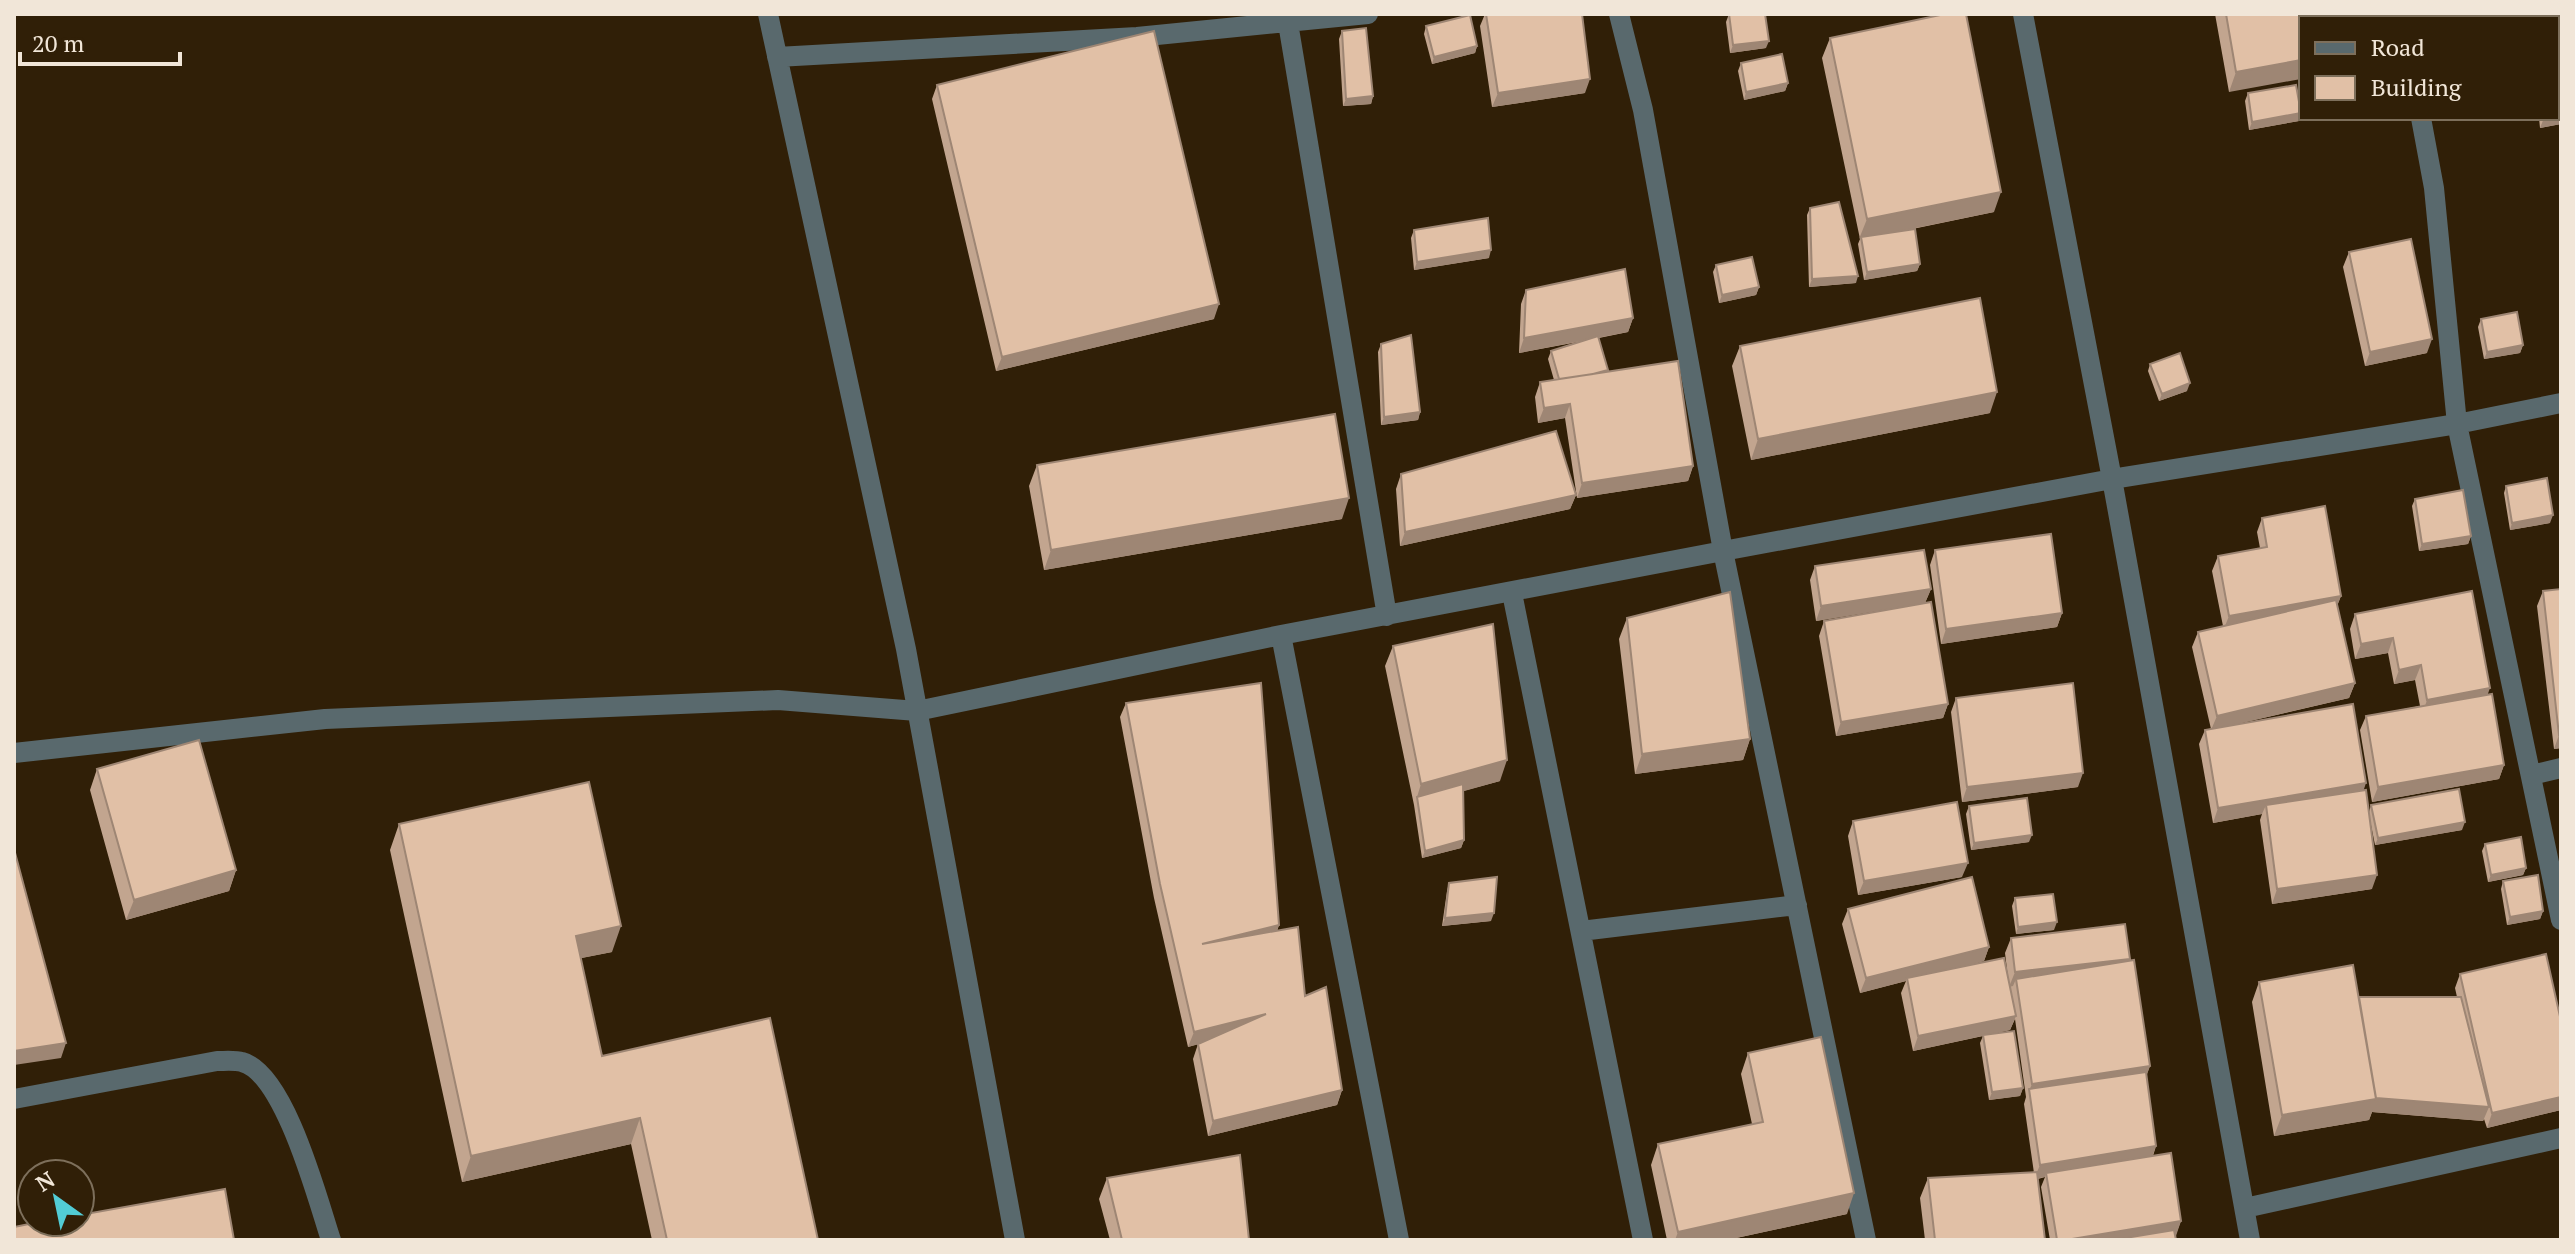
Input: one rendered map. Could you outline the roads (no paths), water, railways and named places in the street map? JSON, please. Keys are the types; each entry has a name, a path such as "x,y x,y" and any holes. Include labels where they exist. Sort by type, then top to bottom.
{"street":[{"path":"768,14 906,649 1015,1240"},
{"path":"777,57 1137,37 1368,14"},
{"path":"1619,14 1643,110 1723,551 1866,1240"},
{"path":"2023,14 2112,479 2250,1240"},
{"path":"1288,23 1387,616"},
{"path":"2421,120 2434,188 2457,424 2561,920"},
{"path":"14,753 340,718 778,700 917,711 1281,635 1723,551 2112,479 2457,424 2561,403"},
{"path":"1512,593 1643,1240"},
{"path":"1281,635 1399,1240"},
{"path":"2532,775 2561,768"},
{"path":"1581,931 1797,905"},
{"path":"14,1099 217,1061 244,1062 265,1079 291,1122 331,1240"},
{"path":"2245,1208 2561,1138"}]}
